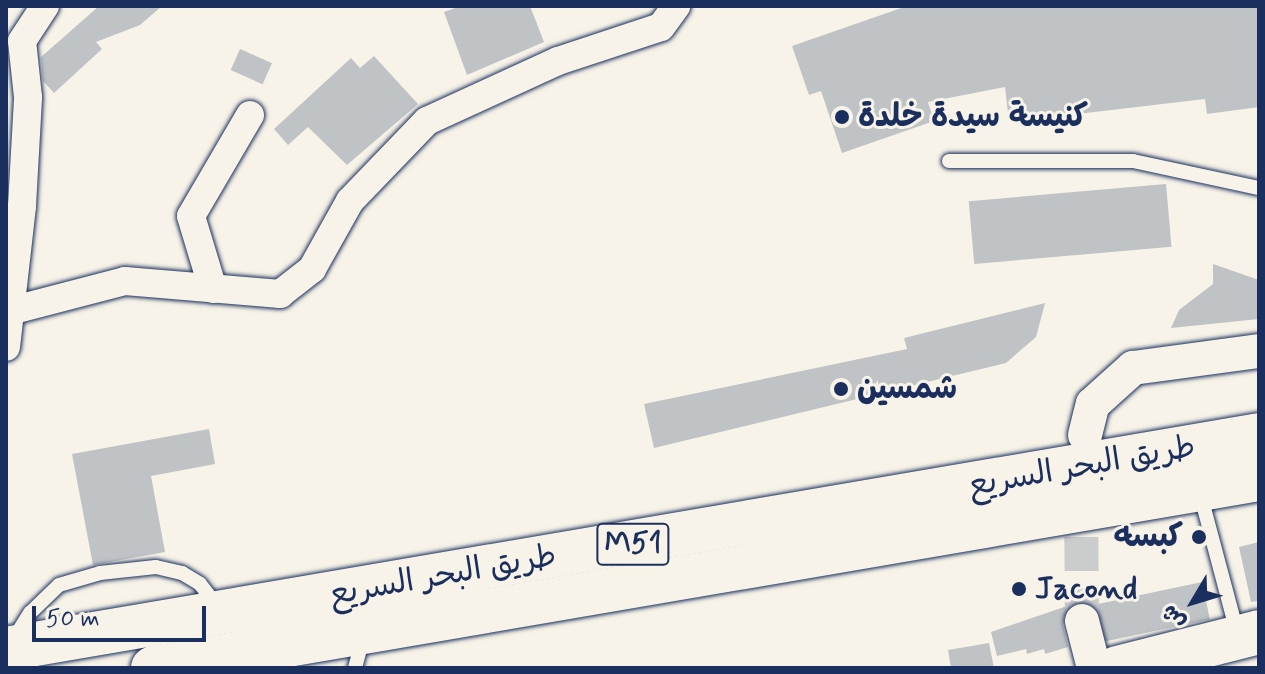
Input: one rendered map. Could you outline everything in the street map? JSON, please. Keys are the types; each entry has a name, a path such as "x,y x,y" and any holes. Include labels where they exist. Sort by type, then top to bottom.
{"highway":[{"name":"طريق البحر السريع","path":"8,649 1259,435"},
{"name":"طريق البحر السريع","path":"160,667 359,651 1259,479"},
{"path":"1117,668 1249,634"}],"street":[{"path":"6,347 28,97 22,41 45,6"},
{"path":"9,312 125,281 280,294 297,284 327,245 350,201 427,121 558,61 661,27 676,6"},
{"path":"213,289 191,216 250,115"},
{"path":"1085,435 1093,404 1133,368 1259,351"},
{"path":"1082,621 1094,668"}],"lane":[{"path":"949,161 1133,161 1259,188"},
{"path":"1199,489 1249,634"},
{"path":"8,649 30,613 59,585 100,573 156,567 182,573 200,584 222,613"}],"building":[{"path":"99,6 162,6 140,25 96,42 102,49 54,93 43,81 41,57"},
{"path":"461,6 530,6 544,42 467,75 444,12"},
{"path":"907,6 1259,6 1259,107 1207,114 1205,99 1009,122 1005,87 928,102 934,121 842,153 821,91 809,95 792,46"},
{"path":"240,49 272,63 263,84 231,70"},
{"path":"374,56 418,104 347,165 308,127 288,145 274,129 351,58 360,68"},
{"path":"1166,184 1171,247 974,264 969,201"},
{"path":"1213,264 1259,280 1259,319 1171,328 1179,310 1213,284"},
{"path":"1045,303 1036,337 1006,363 654,448 644,404 907,349 904,338"},
{"path":"209,429 215,464 151,476 165,552 93,565 72,454"},
{"path":"1259,542 1259,601 1251,602 1239,547"},
{"path":"1202,582 1210,619 1102,642 1094,605"},
{"path":"1067,606 1063,625 1068,647 1045,654 1044,649 1027,654 1026,649 997,656 991,632"},
{"path":"989,643 994,668 951,668 948,650"}],"tunnel":[{"path":"1081,486 1082,621"}],"place":[{"name":"كنيسة سيدة خلدة","path":"842,117"},
{"name":"شمسين","path":"841,389"},
{"name":"كبسه","path":"1199,537"},
{"name":"Jacond","path":"1019,589"}]}
